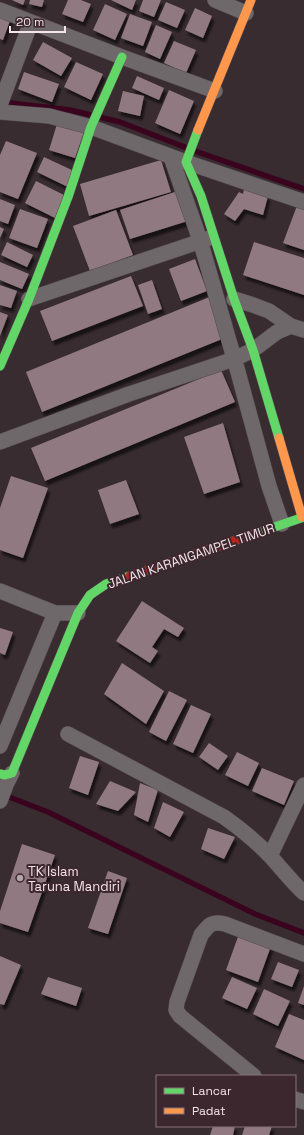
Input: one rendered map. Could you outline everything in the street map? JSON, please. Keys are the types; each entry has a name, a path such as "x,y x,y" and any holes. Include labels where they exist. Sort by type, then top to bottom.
{"street":[{"path":"215,0 248,6 186,162 202,196 234,299 252,350 303,517"},
{"path":"0,10 215,91"},
{"path":"2,99 31,22"},
{"path":"0,366 29,299 68,197 99,108 122,57"},
{"path":"0,112 49,116 92,126 171,157 304,202"},
{"path":"171,157 200,240 269,486 282,524"},
{"path":"29,299 215,236"},
{"path":"234,299 269,311 298,328"},
{"path":"0,442 129,394 234,359 252,350 278,332 298,328"},
{"name":"JALAN KARANGAMPEL TIMUR","path":"0,801 6,777 18,759 78,613 90,595 106,584 303,517"},
{"path":"0,592 55,613 78,613"},
{"path":"0,746 55,613"},
{"path":"68,734 224,817 246,833 270,856 292,882 304,893"},
{"path":"0,752 18,759"},
{"path":"270,856 304,785"},
{"path":"253,1075 180,1016 176,1010 176,1002 202,935 208,925 216,922 304,954"}],"building":[{"path":"12,0 25,0 23,5"},
{"path":"30,0 44,0 42,7 29,4"},
{"path":"68,0 81,0 91,4 83,22 62,14"},
{"path":"111,0 136,0 132,10"},
{"path":"143,0 161,0 154,17 139,11"},
{"path":"166,2 185,10 177,28 158,20"},
{"path":"105,4 127,14 115,40 93,30"},
{"path":"195,8 212,16 203,38 185,30"},
{"path":"0,14 11,18 3,40 0,39"},
{"path":"130,14 152,22 143,46 121,38"},
{"path":"156,25 172,32 160,59 145,52"},
{"path":"174,41 196,50 186,73 164,63"},
{"path":"43,42 72,58 61,76 33,60"},
{"path":"76,62 103,74 91,100 64,87"},
{"path":"24,72 59,84 52,102 18,89"},
{"path":"137,76 164,88 159,100 132,88"},
{"path":"169,90 194,101 180,134 155,123"},
{"path":"123,91 144,96 140,116 118,111"},
{"path":"57,124 84,132 75,158 49,150"},
{"path":"6,141 37,153 18,199 0,192 0,155"},
{"path":"44,157 74,171 70,188 37,172"},
{"path":"161,160 171,192 89,216 80,184"},
{"path":"36,181 66,196 55,218 25,203"},
{"path":"244,189 268,196 263,215 244,209 235,221 224,214 239,192 243,194"},
{"path":"181,190 191,220 130,239 120,210"},
{"path":"0,199 15,205 8,224 0,221"},
{"path":"298,203 304,205 304,250 283,243"},
{"path":"20,209 48,219 37,248 9,238"},
{"path":"116,210 133,255 90,271 73,226"},
{"path":"0,227 4,229 0,238"},
{"path":"7,242 33,255 27,267 1,255"},
{"path":"254,242 304,258 304,295 243,275"},
{"path":"195,259 207,291 181,301 169,269"},
{"path":"0,262 29,274 22,289 0,280"},
{"path":"131,276 143,306 52,341 40,311"},
{"path":"152,280 162,309 148,314 138,285"},
{"path":"0,285 17,291 11,308 0,305"},
{"path":"212,296 227,337 42,412 26,372"},
{"path":"0,312 8,315 0,336"},
{"path":"221,370 235,402 45,481 31,448"},
{"path":"223,423 240,482 204,494 184,437"},
{"path":"11,476 48,488 23,558 0,550 0,508"},
{"path":"126,480 139,514 110,524 98,490"},
{"path":"142,601 184,628 178,637 164,629 152,647 158,651 150,663 116,641"},
{"path":"0,628 13,632 5,655 0,653"},
{"path":"122,663 164,691 146,724 104,694"},
{"path":"169,691 187,700 166,741 149,732"},
{"path":"191,705 211,714 193,753 173,744"},
{"path":"209,743 228,756 218,770 199,757"},
{"path":"237,752 259,763 248,786 225,775"},
{"path":"80,756 99,762 88,795 69,788"},
{"path":"262,768 294,781 284,805 252,791"},
{"path":"110,781 136,792 118,811 96,804"},
{"path":"140,783 158,790 148,822 134,815"},
{"path":"163,802 184,812 170,837 154,828"},
{"path":"208,828 235,837 224,859 201,849"},
{"path":"22,844 55,855 28,932 0,923 0,911"},
{"path":"108,871 127,878 108,934 88,928"},
{"path":"239,934 271,946 258,982 226,970"},
{"path":"0,956 21,965 4,1005 0,1004"},
{"path":"278,962 299,970 292,987 271,979"},
{"path":"48,977 82,988 76,1006 41,994"},
{"path":"232,977 257,988 247,1009 222,998"},
{"path":"304,986 304,1005 298,1003"},
{"path":"264,989 290,1001 278,1026 253,1014"},
{"path":"289,1014 304,1020 304,1060 275,1047"},
{"path":"213,1127 235,1127 233,1135 210,1135"},
{"path":"245,1127 272,1127 269,1135 242,1135"}],"waterway":[{"path":"2,102 70,110 120,122 187,148"},
{"path":"195,151 304,189"},
{"path":"4,795 48,812 255,914 304,933"}],"traffic: fast":[{"path":"0,366 29,299 68,197 91,127 122,57"},
{"path":"198,130 186,162 201,196 234,299 253,350 279,438"},
{"path":"254,534 304,517"},
{"path":"0,774 5,775 12,773 78,613 90,595 106,584 130,576"}],"traffic: slow":[{"path":"198,130 251,0"},
{"path":"279,438 302,517"}],"traffic: jam":[{"path":"130,576 254,534"}],"place":[{"name":"TK Islam Taruna Mandiri","path":"20,878"}]}
